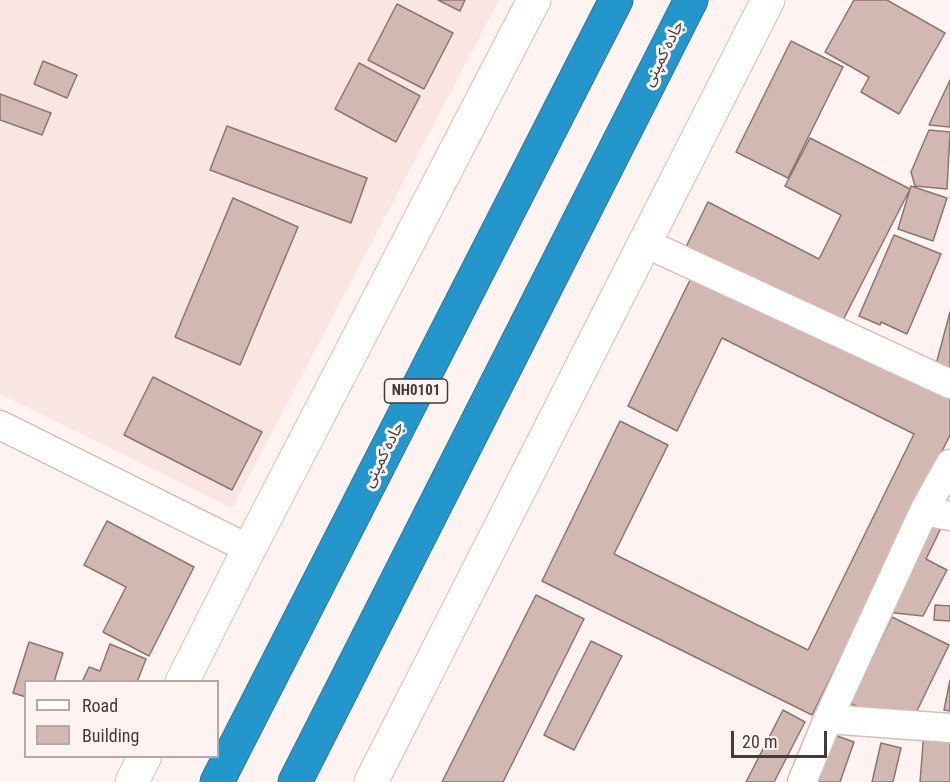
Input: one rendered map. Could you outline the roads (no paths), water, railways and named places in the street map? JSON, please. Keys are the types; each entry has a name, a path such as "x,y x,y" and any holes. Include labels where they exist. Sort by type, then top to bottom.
{"highway":[{"name":"جاده کمپنی","path":"217,782 616,0"},
{"name":"جاده کمپنی","path":"296,782 692,0"}],"street":[{"path":"183,680 534,0"},
{"path":"371,782 768,0"},
{"path":"645,243 950,384"},
{"path":"0,425 249,549"},
{"path":"802,782 828,719 937,513 950,464"},
{"path":"828,719 950,728"},
{"path":"132,782 144,758"}]}
